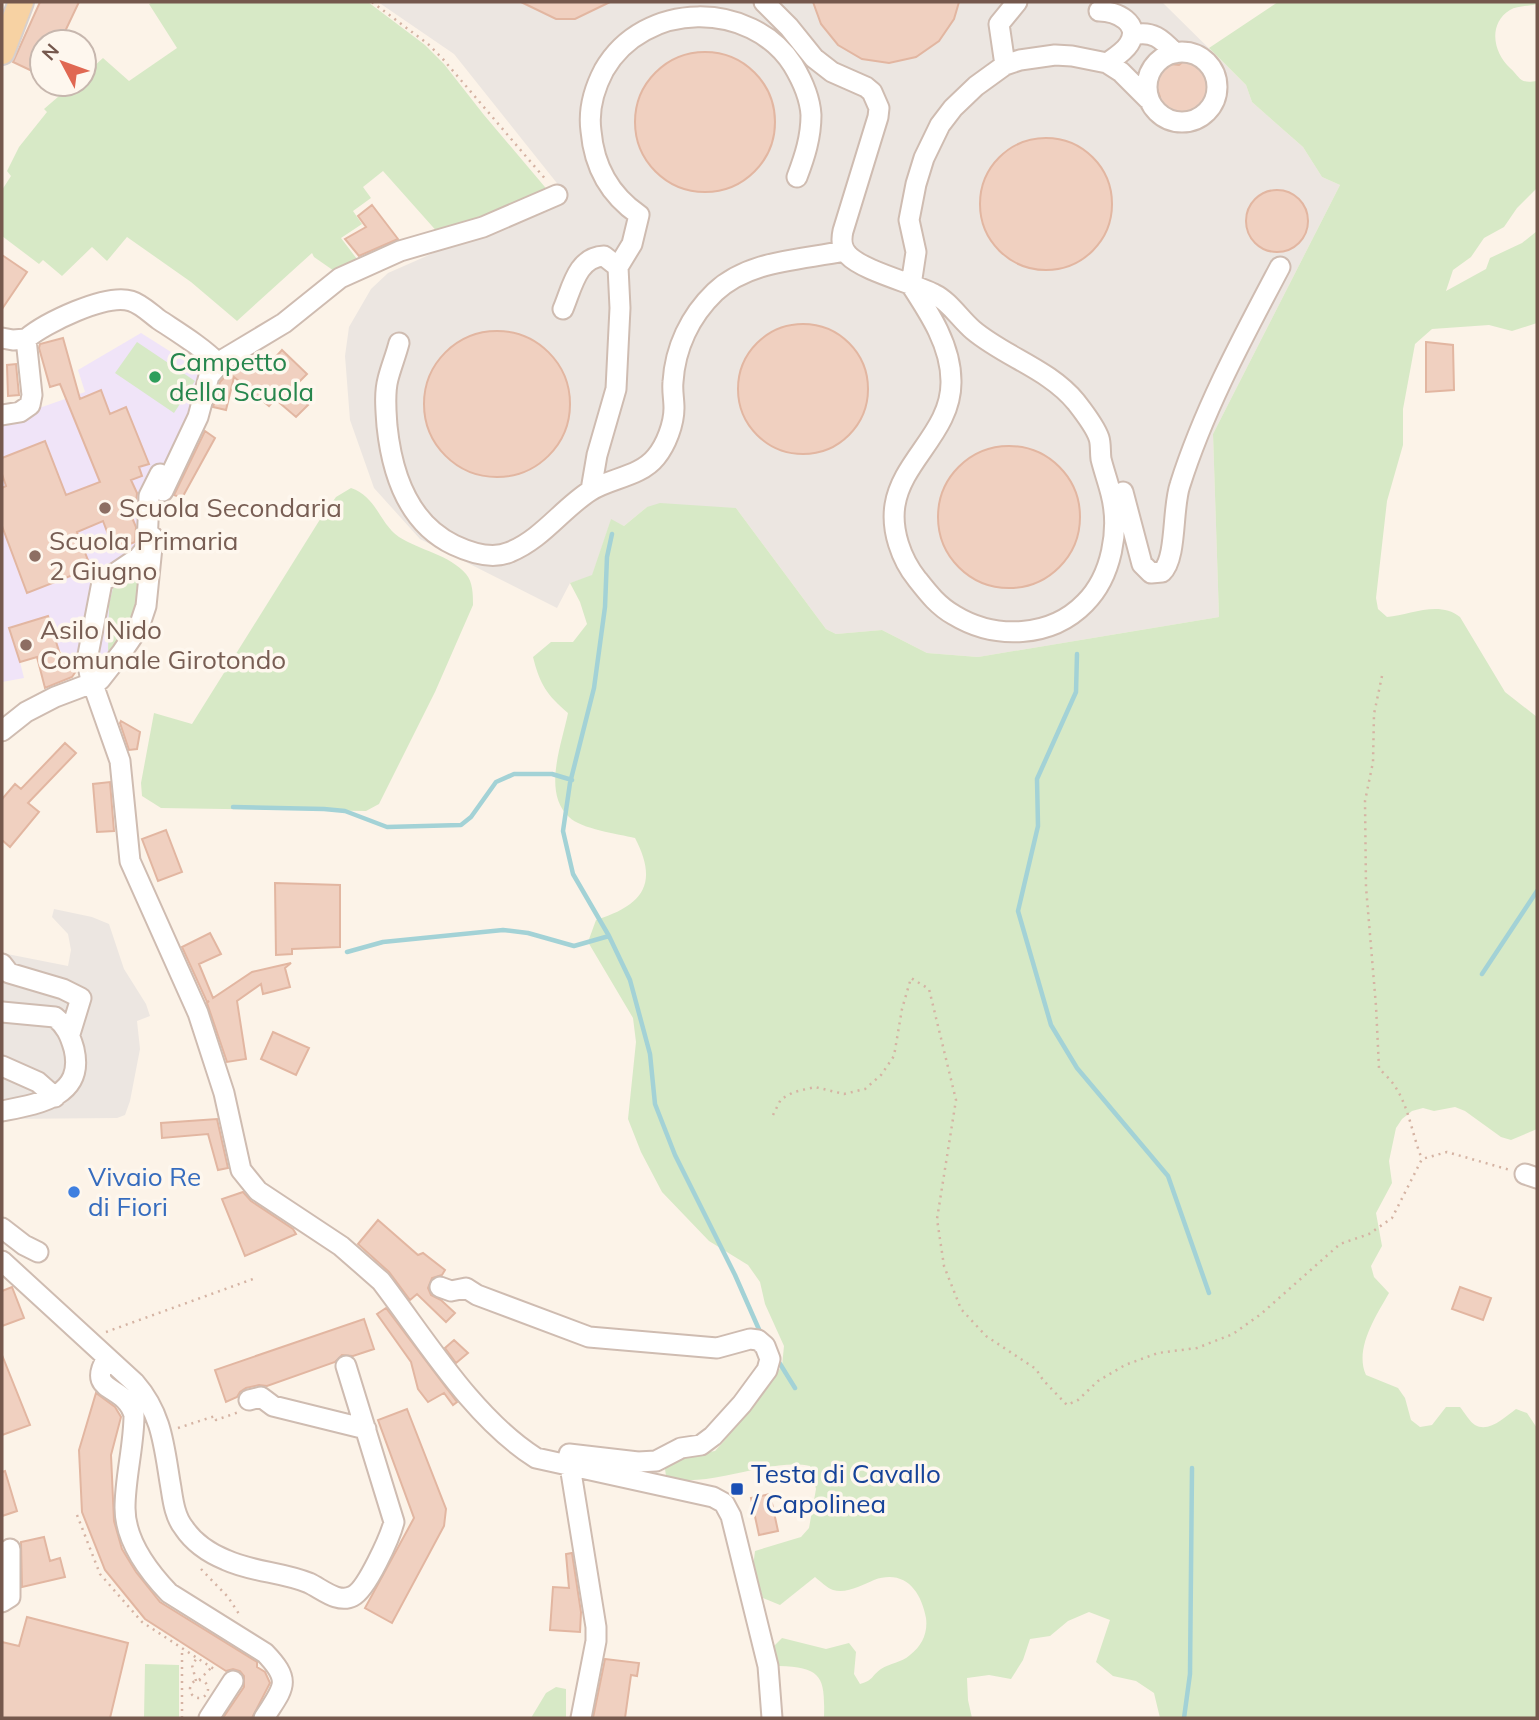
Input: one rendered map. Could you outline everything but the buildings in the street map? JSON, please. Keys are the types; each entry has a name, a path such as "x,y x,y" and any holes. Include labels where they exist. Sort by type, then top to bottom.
{"main road":[{"path":"2,52 21,2"}],"street":[{"path":"764,2 814,58 832,72 866,87 877,101 878,117 843,231 841,242 844,251 855,261 936,295 974,331 1061,387 1076,402 1113,456 1142,564 1151,573 1162,572 1169,563 1175,501 1183,474 1227,367 1279,267"},
{"path":"1005,65 999,24 1017,2"},
{"path":"591,490 597,455 616,389 621,308 618,267 632,244 639,215 626,206 605,181 592,150 589,117 596,85 612,56 636,33 684,8 731,16 761,30 786,52 803,81 811,113 809,146 797,177"},
{"path":"1099,11 1112,11 1122,16 1131,26 1133,35 1128,46 1107,63"},
{"path":"1133,35 1144,32 1153,34 1175,53"},
{"path":"1099,438 1116,523 1106,567 1093,593 1084,604 1060,622 1034,631 1002,631 984,629 952,614 932,599 900,551 895,530 895,504 904,480 939,426 949,401 951,382 947,354 932,319 911,285 916,252 909,220 910,206 925,159 940,125 953,108 976,86 1005,65 1020,60 1055,55 1089,58 1107,63 1121,72 1161,116 1172,121 1194,120 1211,106 1217,84 1214,73 1198,56 1186,52 1164,57 1149,75 1146,87 1148,99"},
{"path":"2,731 26,712 55,697 100,680 139,627 146,606 162,492 198,417 209,376 219,364 284,323 340,278 400,251 483,227 557,195"},
{"path":"399,343 386,395 388,435 393,469 409,505 432,531 464,550 482,555 509,553 538,534 591,490 649,464 660,450 672,419 674,373 685,331 715,292 731,280 752,270 844,251"},
{"path":"563,309 575,277 586,262 594,256 604,256 618,267"},
{"path":"2,338 26,339 61,319 96,304 130,300 201,346 219,364"},
{"path":"2,415 20,412 30,405 32,395 26,339"},
{"path":"160,474 149,496 147,547 139,556 102,582 87,657 92,683 120,761 130,861 198,1013 224,1094 242,1170 258,1191 368,1267 477,1407 519,1447 536,1458 713,1497 723,1503 731,1516 765,1652 772,1718"},
{"path":"2,964 9,973 63,989 82,998 70,1034"},
{"path":"2,1012 55,1017 70,1034 77,1063 68,1087 55,1097 2,1111"},
{"path":"2,1066 38,1082 55,1097"},
{"path":"2,1228 23,1245 38,1252"},
{"path":"2,1261 146,1396 156,1413 179,1522 196,1542 242,1567 292,1577 342,1599 352,1597 362,1589 394,1522 346,1366"},
{"path":"440,1287 451,1291 466,1288 477,1295 589,1336 717,1348 750,1339 758,1340 765,1346 769,1356 767,1370 741,1405 713,1436 701,1445 681,1448 656,1461 638,1462 576,1456 526,1442 519,1447"},
{"path":"107,1358 99,1374 100,1380 121,1394 134,1415 125,1510 129,1532 145,1564 169,1593 265,1653 275,1663 282,1676 283,1687 264,1718"},
{"path":"249,1400 261,1397 273,1406 366,1429"},
{"path":"570,1466 596,1627 596,1641 581,1718"},
{"path":"2,1601 10,1597 10,1549"},
{"path":"209,1718 233,1682"}],"path":[{"path":"372,2 428,44 442,58 557,195"},
{"path":"1382,676 1374,714 1373,762 1365,802 1366,887 1377,1006 1378,1068 1395,1085 1422,1159"},
{"path":"773,1115 781,1099 794,1092 815,1087 844,1094 865,1089 881,1075 894,1056 901,1009 911,978 929,989 956,1100 937,1219 944,1266 961,1309 986,1336 1036,1368 1043,1380 1067,1405 1078,1400 1098,1381 1125,1365 1158,1353 1196,1348 1233,1334 1261,1314 1340,1244 1369,1234 1392,1218 1422,1159 1447,1152 1531,1176"},
{"path":"86,1340 253,1279"},
{"path":"160,1429 176,1429 215,1416 216,1420 248,1409 273,1406"},
{"path":"77,1515 100,1574 142,1622 233,1682"},
{"path":"197,1565 228,1597 250,1631 247,1642"},
{"path":"182,1649 182,1718"},
{"path":"192,1665 197,1658"},
{"path":"182,1665 192,1665"},
{"path":"192,1665 198,1681"},
{"path":"181,1690 190,1689 211,1667"},
{"path":"190,1689 197,1698 205,1695 207,1687 204,1682 198,1681"}],"shaded area":[{"path":"378,2 1162,2 1246,85 1252,102 1303,147 1322,177 1340,185 1213,434 1219,617 978,657 927,653 882,630 836,634 826,629 736,508 647,507 624,526 611,520 592,576 570,583 557,608 420,539 374,488 350,420 345,356 349,327 371,289 388,273 495,226 560,187 454,54"},
{"path":"141,333 209,376 162,492 122,652 108,653 75,664 72,657 65,656 60,650 20,662 24,678 2,682 2,421 85,392 78,370"},
{"path":"54,909 92,917 109,924 124,969 146,1004 150,1016 137,1021 140,1049 130,1101 125,1115 117,1118 2,1119 2,953 68,966 71,950 68,934 52,917"}],"green space":[{"path":"368,2 425,45 444,64 550,193 440,235 383,171 363,187 371,198 353,211 362,224 341,238 360,263 337,273 312,253 237,321 191,282 127,237 107,261 92,247 62,276 43,260 39,264 2,236 2,190 11,176 7,171 19,147 47,112 44,109 57,98 98,98 98,62 103,58 129,81 177,48 149,4"},
{"path":"1278,2 1537,2 1510,10 1503,16 1498,23 1495,39 1504,62 1523,81 1537,81 1537,188 1517,208 1504,227 1484,238 1471,257 1453,270 1446,291 1486,269 1490,258 1522,243 1537,231 1537,323 1512,331 1489,325 1432,329 1415,344 1403,409 1403,445 1387,501 1376,598 1378,609 1387,617 1434,609 1452,612 1460,617 1505,692 1537,717 1537,1129 1511,1140 1501,1137 1465,1111 1455,1107 1434,1111 1423,1108 1412,1111 1402,1119 1396,1128 1389,1161 1392,1183 1376,1213 1382,1246 1371,1266 1374,1277 1389,1293 1368,1333 1363,1365 1366,1375 1398,1388 1405,1398 1411,1420 1420,1427 1432,1425 1446,1407 1460,1407 1473,1424 1480,1427 1497,1423 1516,1409 1527,1413 1537,1428 1537,1718 1160,1718 1154,1693 1136,1681 1113,1676 1096,1662 1110,1620 1089,1612 1068,1621 1050,1636 1030,1639 1023,1660 1011,1679 989,1675 967,1678 972,1718 824,1718 824,1693 818,1677 805,1669 779,1666 772,1658 774,1646 782,1638 826,1649 849,1643 856,1652 854,1674 860,1684 884,1667 907,1658 918,1648 926,1629 924,1608 910,1585 903,1580 885,1577 838,1591 828,1588 815,1577 780,1605 763,1598 753,1567 755,1551 801,1537 809,1528 816,1489 810,1466 775,1466 697,1480 680,1480 666,1476 665,1469 678,1457 715,1451 782,1366 784,1346 765,1304 760,1282 748,1265 709,1241 662,1192 641,1152 628,1119 636,1042 633,1018 588,942 596,920 635,900 646,880 646,868 635,838 582,825 569,817 561,807 555,781 556,767 568,713 545,689 533,657 551,642 573,642 587,624 570,583 592,575 611,519 624,526 647,507 660,503 736,508 826,629 836,634 882,630 927,653 978,657 1219,617 1213,434 1340,185 1322,177 1303,147 1252,102 1246,85 1209,48"},
{"name":"Campetto della Scuola","path":"137,342 195,381 174,413 115,373"},
{"path":"351,488 367,497 399,537 459,567 468,577 473,593 473,605 435,692 379,804 366,811 161,808 142,796 141,783 154,713 192,724 319,521 336,497"},
{"path":"152,561 122,652 108,653 109,604 114,584"},
{"path":"145,1664 179,1665 179,1718 144,1718"},
{"path":"556,1687 566,1689 566,1718 531,1718 546,1693"}],"waterway":[{"path":"612,534 607,557 605,607 594,688 570,783 563,831 573,874 609,936 630,980 650,1054 655,1104 675,1155 735,1275 761,1334"},
{"path":"1077,654 1076,692 1037,779 1038,826 1018,911 1051,1025 1077,1068 1168,1176 1209,1293"},
{"path":"233,807 345,811 387,827 461,825 471,817 496,782 514,774 552,774 572,780"},
{"path":"1482,974 1537,891"},
{"path":"347,952 383,942 503,930 528,933 574,946 609,936"},
{"path":"777,1359 795,1388"},
{"path":"1184,1718 1190,1674 1192,1468"}],"place":[{"name":"Campetto della Scuola","path":"155,377"},
{"name":"Scuola Secondaria","path":"105,508"},
{"name":"Scuola Primaria 2 Giugno","path":"35,556"},
{"name":"Asilo Nido Comunale Girotondo","path":"26,645"},
{"name":"Vivaio Re di Fiori","path":"74,1192"},
{"name":"Testa di Cavallo / Capolinea","path":"737,1489"}]}
